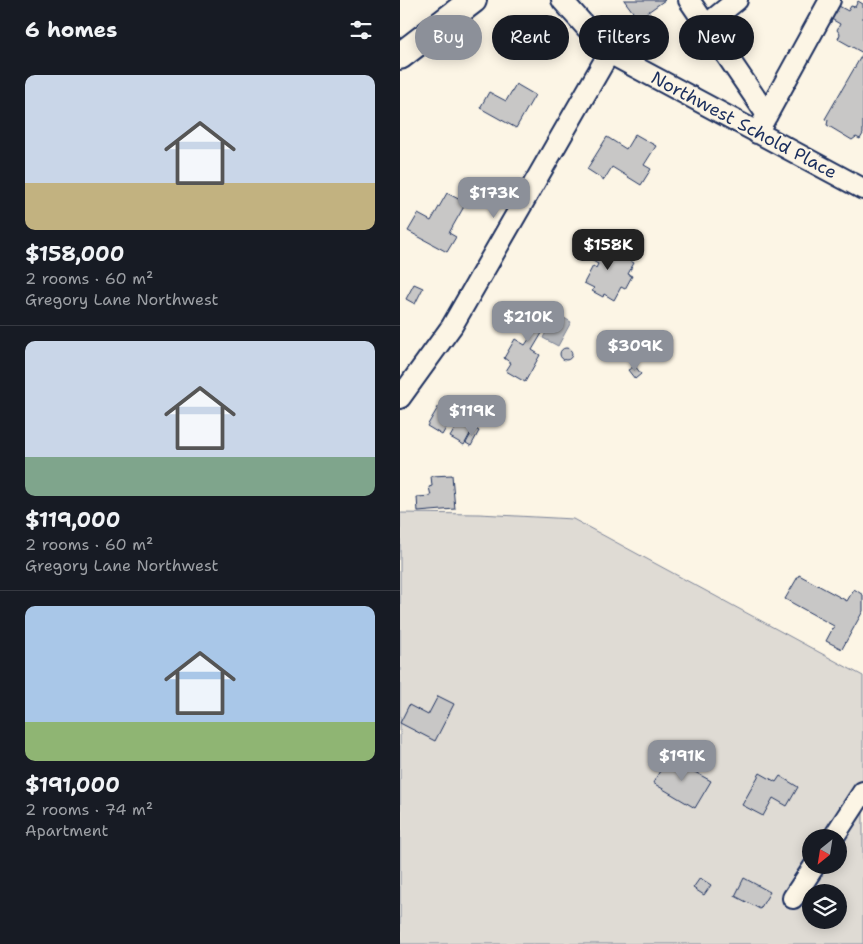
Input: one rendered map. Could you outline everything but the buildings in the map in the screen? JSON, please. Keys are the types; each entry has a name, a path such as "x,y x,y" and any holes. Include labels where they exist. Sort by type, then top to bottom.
{"main road":[{"path":"400,56 474,0"}],"street":[{"name":"Northwest Schold Place","path":"562,0 579,19"},
{"path":"689,0 699,15"},
{"path":"718,15 737,0"},
{"path":"762,124 830,0"},
{"path":"400,398 452,326 605,60"},
{"name":"Northwest Schold Place","path":"624,60 762,124 861,183"},
{"path":"726,60 762,124"},
{"path":"839,829 863,792"},
{"path":"793,898 809,874"}],"shaded area":[{"path":"559,315 571,322 558,346 543,338 546,332 549,333"},
{"path":"400,513 479,514 573,519 863,676 863,944 400,944"}]}
